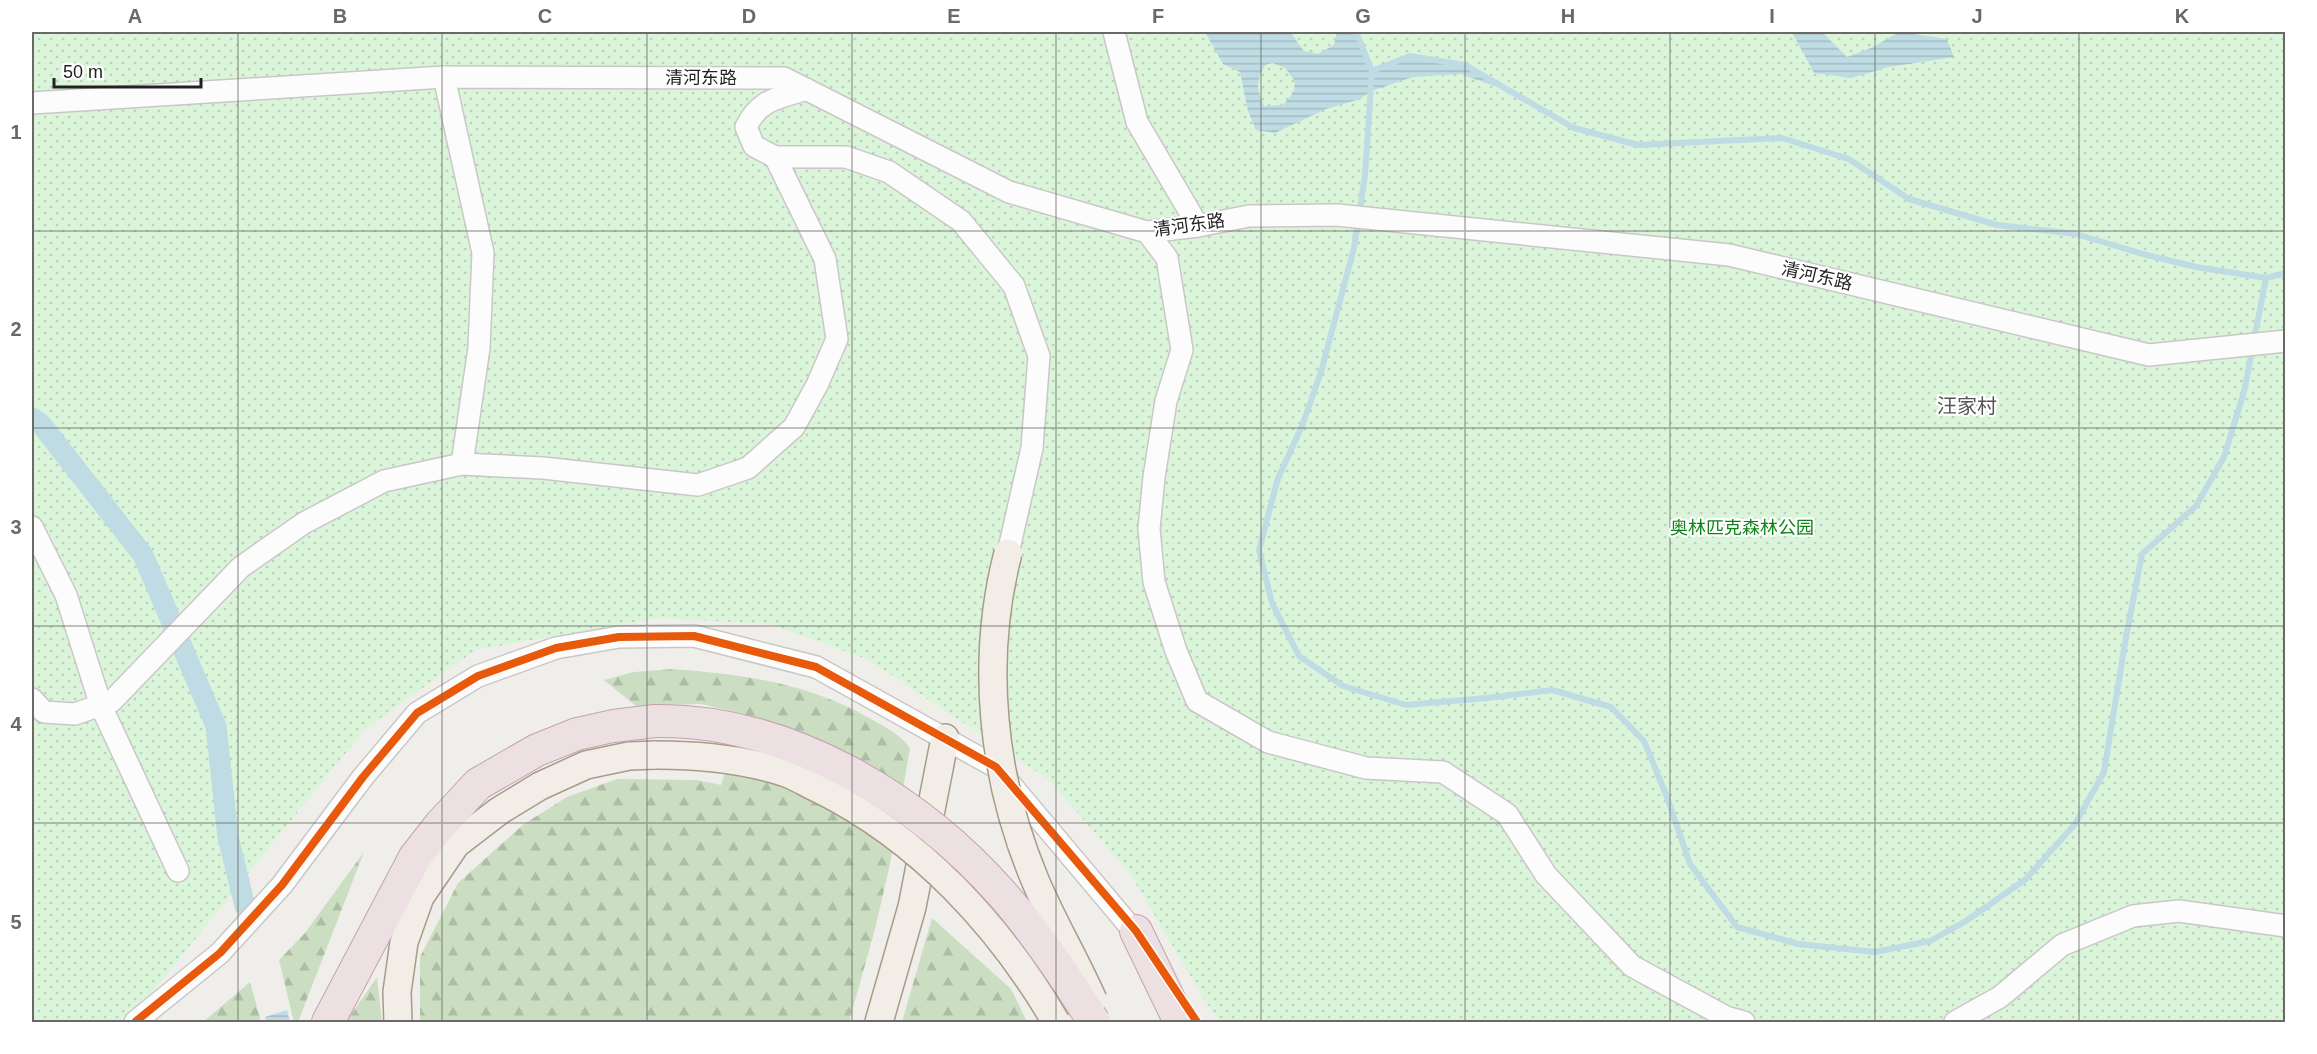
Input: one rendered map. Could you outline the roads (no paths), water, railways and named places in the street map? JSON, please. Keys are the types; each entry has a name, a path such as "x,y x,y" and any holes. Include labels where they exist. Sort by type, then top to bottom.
{"highway":[{"path":"328,1023 415,857 440,825 478,784 537,750 577,734 613,726 655,721 711,725 769,738 832,765 905,807 965,856 1004,896 1033,932 1094,1023"},
{"path":"1136,931 1180,1023"}],"main road":[{"path":"1008,553 996,611 992,669 996,726 1009,801 1025,857 1036,883 1104,1023"},
{"path":"879,1023 912,907 945,738"},
{"path":"398,1023 397,992 404,942 420,897 456,844 499,811 540,786 586,765 629,756 656,754 731,759 787,774 835,798 895,836 989,924 1028,976 1056,1023"}],"street":[{"path":"1114,32 1137,122 1198,226"},
{"path":"444,77 483,253 478,348 462,464"},
{"name":"清河东路","path":"32,103 444,77 784,78 1009,192 1147,232 1198,226 1249,216 1337,214 1728,255 2149,356 2267,343"},
{"path":"806,89 763,104 753,114 746,127 754,146 775,157 846,157 889,172 961,221 1014,286 1039,356 1032,448 1008,553"},
{"path":"32,699 44,712 75,714 106,703 220,591 241,567 303,523 384,481 462,464 543,468 698,485 748,468 794,427 817,385 837,339 825,258 775,157"},
{"path":"1147,232 1167,258 1182,350 1166,401 1154,477 1149,529 1154,582 1176,651 1197,700 1268,742 1366,768 1443,772 1507,814 1546,875 1632,966 1726,1017 1744,1023"},
{"path":"32,527 66,595 106,703 178,871"},
{"path":"135,1023 228,945 282,885 363,777 417,712 478,676 556,648 619,637 694,636 816,667 996,766 1136,931 1197,1023"},
{"path":"1955,1023 2000,997 2062,945 2133,916 2179,911 2286,926"}],"water":[{"path":"1205,32 1290,32 1304,51 1318,54 1334,45 1337,32 1356,32 1372,71 1410,56 1465,65 1512,92 1460,74 1413,77 1371,91 1360,99 1326,109 1275,133 1256,130 1248,111 1240,72 1223,64","holes":["1273,63 1285,68 1295,81 1294,92 1283,105 1264,106 1258,86 1265,65"]},
{"path":"1792,32 1822,32 1847,57 1871,48 1900,32 1947,39 1954,57 1889,67 1851,78 1814,73"},
{"path":"287,1010 290,1022 266,1022 265,1017"}],"waterway":[{"path":"1356,32 1372,71 1410,56 1465,65 1574,128 1638,145 1782,138 1849,159 1909,199 1997,225 2076,234 2196,267 2266,278"},
{"path":"1372,71 1365,176 1354,248 1321,372 1302,426 1278,478 1259,550 1272,603 1299,656 1343,686 1406,705 1552,690 1611,707 1644,741 1667,797 1690,864 1737,927 1798,944 1875,952 1930,941 1966,921 2026,879 2075,824 2104,772 2142,554 2196,506 2224,457 2244,392 2266,278 2286,273"},
{"path":"32,418 41,424 143,555 216,726 228,837 245,906"}],"district":[{"name":"汪家村","path":"1967,406"}],"park label":[{"name":"奥林匹克森林公园","path":"1742,528"}]}
